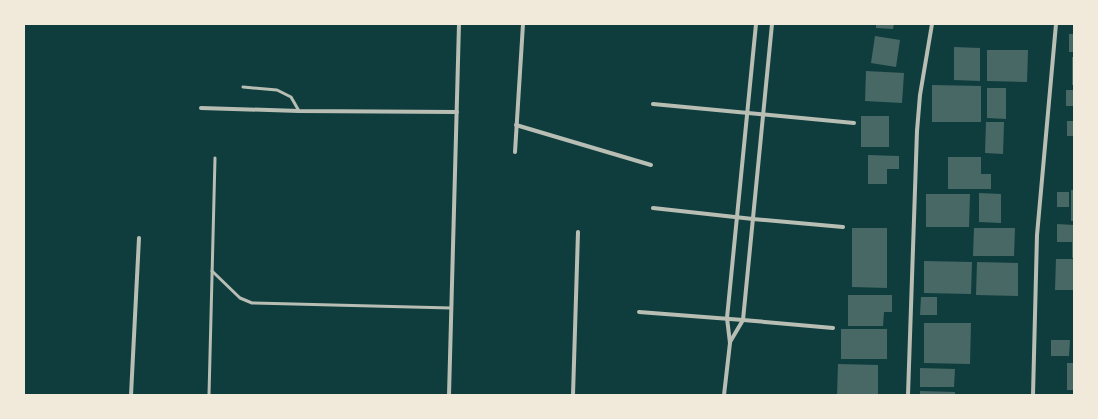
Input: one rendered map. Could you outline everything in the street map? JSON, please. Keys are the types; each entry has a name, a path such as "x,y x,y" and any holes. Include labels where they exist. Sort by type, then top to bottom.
{"street":[{"path":"449,395 459,24"},
{"path":"515,152 523,24"},
{"path":"724,395 730,342 727,318 756,24"},
{"path":"730,342 744,320 772,24"},
{"path":"908,395 917,131 920,95 932,24"},
{"path":"1033,395 1037,236 1056,24"},
{"path":"653,104 854,123"},
{"path":"201,108 300,111 457,112"},
{"path":"516,126 651,165"},
{"path":"653,208 753,219 843,226"},
{"path":"573,395 578,232"},
{"path":"131,395 138,238"},
{"path":"639,312 727,318 833,328"}],"lane":[{"path":"243,88 277,90 291,97 300,111"},
{"path":"209,395 215,158"},
{"path":"212,271 240,298 252,303 451,308"}],"building":[{"path":"876,24 894,24 893,29 876,28"},
{"path":"1069,34 1074,34 1074,52 1069,52"},
{"path":"875,36 900,40 896,67 871,63"},
{"path":"954,47 980,48 980,81 954,80"},
{"path":"987,50 1028,50 1027,82 987,81"},
{"path":"1072,57 1074,57 1074,85 1072,85"},
{"path":"866,71 904,73 902,103 865,101"},
{"path":"932,85 981,86 981,122 932,122"},
{"path":"987,88 1006,88 1006,119 987,118"},
{"path":"1066,90 1074,90 1074,106 1066,106"},
{"path":"861,116 889,116 889,147 861,147"},
{"path":"1067,121 1074,121 1074,136 1067,136"},
{"path":"986,122 1004,122 1003,154 985,153"},
{"path":"868,155 899,156 899,169 887,169 887,184 868,184"},
{"path":"948,157 981,157 981,174 991,174 991,189 948,189"},
{"path":"1071,190 1074,190 1074,221 1071,221"},
{"path":"1057,192 1069,192 1069,207 1057,207"},
{"path":"979,193 1001,194 1001,223 979,222"},
{"path":"926,194 970,194 969,227 926,227"},
{"path":"1057,224 1074,225 1074,258 1072,258 1072,242 1057,242"},
{"path":"852,228 887,228 887,288 852,287"},
{"path":"974,228 1015,228 1014,256 973,256"},
{"path":"1056,259 1074,259 1074,290 1055,290"},
{"path":"924,261 972,262 971,294 924,293"},
{"path":"977,262 1018,263 1018,296 976,295"},
{"path":"848,295 892,295 892,312 884,312 883,326 848,326"},
{"path":"921,297 937,297 937,315 920,315"},
{"path":"924,323 971,323 970,364 924,363"},
{"path":"841,329 887,329 887,359 841,359"},
{"path":"1051,340 1070,340 1069,356 1051,356"},
{"path":"1067,363 1074,363 1074,390 1067,390"},
{"path":"838,364 878,365 878,395 837,395"},
{"path":"920,368 955,369 954,387 920,387"},
{"path":"920,391 955,392 955,395 920,395"}]}
